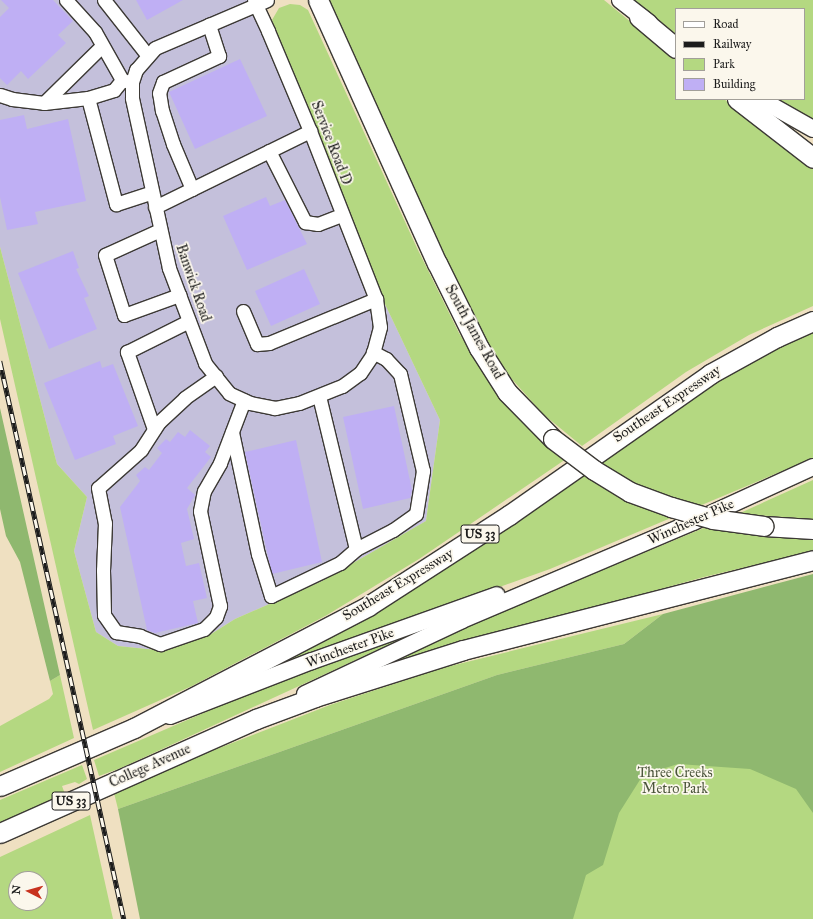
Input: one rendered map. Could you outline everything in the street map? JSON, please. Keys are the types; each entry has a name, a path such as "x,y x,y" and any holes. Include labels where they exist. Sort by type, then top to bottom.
{"highway":[{"name":"South James Road","path":"318,0 437,263 479,348 507,392 553,439 594,470 630,492 671,508 713,519 764,526 813,529"},
{"path":"639,16 675,47"},
{"path":"737,100 813,158"},
{"name":"Southeast Expressway","path":"134,728 368,606 509,515 710,374 776,337 813,321"},
{"name":"US 33","path":"256,719 315,696 463,650 813,560"},
{"name":"College Avenue","path":"0,833 256,719"},
{"name":"US 33","path":"0,786 134,728"}],"main road":[{"path":"620,0 675,42"},
{"path":"762,100 813,129"},
{"name":"Winchester Pike","path":"256,719 342,675 568,574 694,522 813,467"},
{"name":"Winchester Pike","path":"134,728 192,709 312,661 432,618 516,589 568,574"}],"lane":[{"path":"0,95 12,99 44,103 88,98 114,90 127,81 94,32 66,0"},
{"path":"104,0 148,56"},
{"name":"Banwick Road","path":"259,2 155,48 127,81 169,268 205,363 229,393 244,400 275,408 299,403 319,396 342,386 360,373 373,352 380,327 376,299"},
{"name":"Service Road D","path":"259,2 376,299"},
{"path":"192,189 173,144 162,111 159,93 163,82 220,56 209,25"},
{"path":"44,103 102,46"},
{"path":"88,98 116,204 152,192"},
{"path":"155,207 310,131"},
{"path":"269,151 305,222 318,224 342,215"},
{"path":"160,230 105,256 124,316 179,294"},
{"path":"243,311 257,344 269,343 376,299"},
{"path":"154,429 127,352 189,321"},
{"path":"232,432 258,554 271,596 340,564 356,549 393,530 416,514 423,471 400,374 386,359 373,352"},
{"path":"216,376 185,398 154,429 141,450 98,488 105,523 103,570 104,615 116,632 140,636 160,644 204,629 218,612 220,606 200,511 204,490 220,463 244,400"},
{"path":"319,396 356,549"}],"shaded area":[{"path":"0,0 263,0 384,302 440,420 426,521 322,581 235,619 208,636 156,650 118,646 96,632 74,551 87,497 57,464 0,247"}],"green space":[{"path":"329,0 604,0 675,58 675,100 725,100 813,167 813,306 749,335 686,372 582,446 543,414 501,367 480,334 410,190"},
{"path":"634,0 813,0 813,124 770,100 805,100 805,8 675,8 675,33"},
{"path":"290,4 300,5 308,10 417,248 459,333 503,400 566,459 419,559 327,615 192,686 93,730 0,319 0,247 57,464 87,497 74,551 96,632 118,646 156,650 208,636 235,619 322,581 426,521 440,420 384,302 272,20 279,8"},
{"path":"813,329 813,458 550,569 270,669 344,629 726,372"},
{"path":"0,408 60,675 50,681 20,562 6,536 0,509"},
{"path":"813,480 813,519 738,514"},
{"path":"706,527 760,536 813,538 813,551 704,577 388,664 387,662 466,627"},
{"name":"Three Creeks Metro Park","path":"813,574 813,813 796,789 750,769 678,764 643,775 619,813 603,865 586,875 573,919 140,919 118,809 497,675 624,644 663,614"},
{"name":"Three Creeks Metro Park","path":"813,606 813,919 172,919"},
{"path":"663,614 624,644 497,675 118,809 114,793 214,750 330,705 442,668"},
{"path":"410,635 121,768 99,776 94,760 299,672"},
{"path":"60,675 74,738 0,772 0,726 49,699 53,694 50,681"},
{"path":"82,765 87,779 79,784 75,782 62,786 65,794 0,823 0,800"},
{"path":"90,815 113,919 0,919 0,857"}],"building":[{"path":"1,0 53,0 73,21 58,35 66,43 28,79 21,71 7,85 0,78 0,17 9,8"},
{"path":"136,0 183,0 147,20"},
{"path":"240,59 267,116 195,149 169,92"},
{"path":"24,115 27,129 68,119 86,201 35,212 38,224 7,230 0,197 0,120"},
{"path":"266,197 270,206 285,200 307,244 247,270 223,216"},
{"path":"73,251 79,268 76,269 89,296 84,298 97,329 49,349 18,273"},
{"path":"304,269 320,304 271,326 255,291"},
{"path":"100,361 102,368 113,364 138,426 113,436 116,444 75,460 44,383"},
{"path":"394,406 412,490 410,498 363,509 343,417"},
{"path":"190,430 210,446 205,452 211,457 187,488 195,495 187,509 194,539 181,543 186,566 199,563 207,598 193,601 198,623 155,633 147,630 120,507 140,481 136,475 145,467 149,470 162,453 157,448 166,439 170,442 178,432 185,437"},
{"path":"296,440 322,562 272,574 245,452"}],"railway":[{"path":"0,361 124,919"}]}
